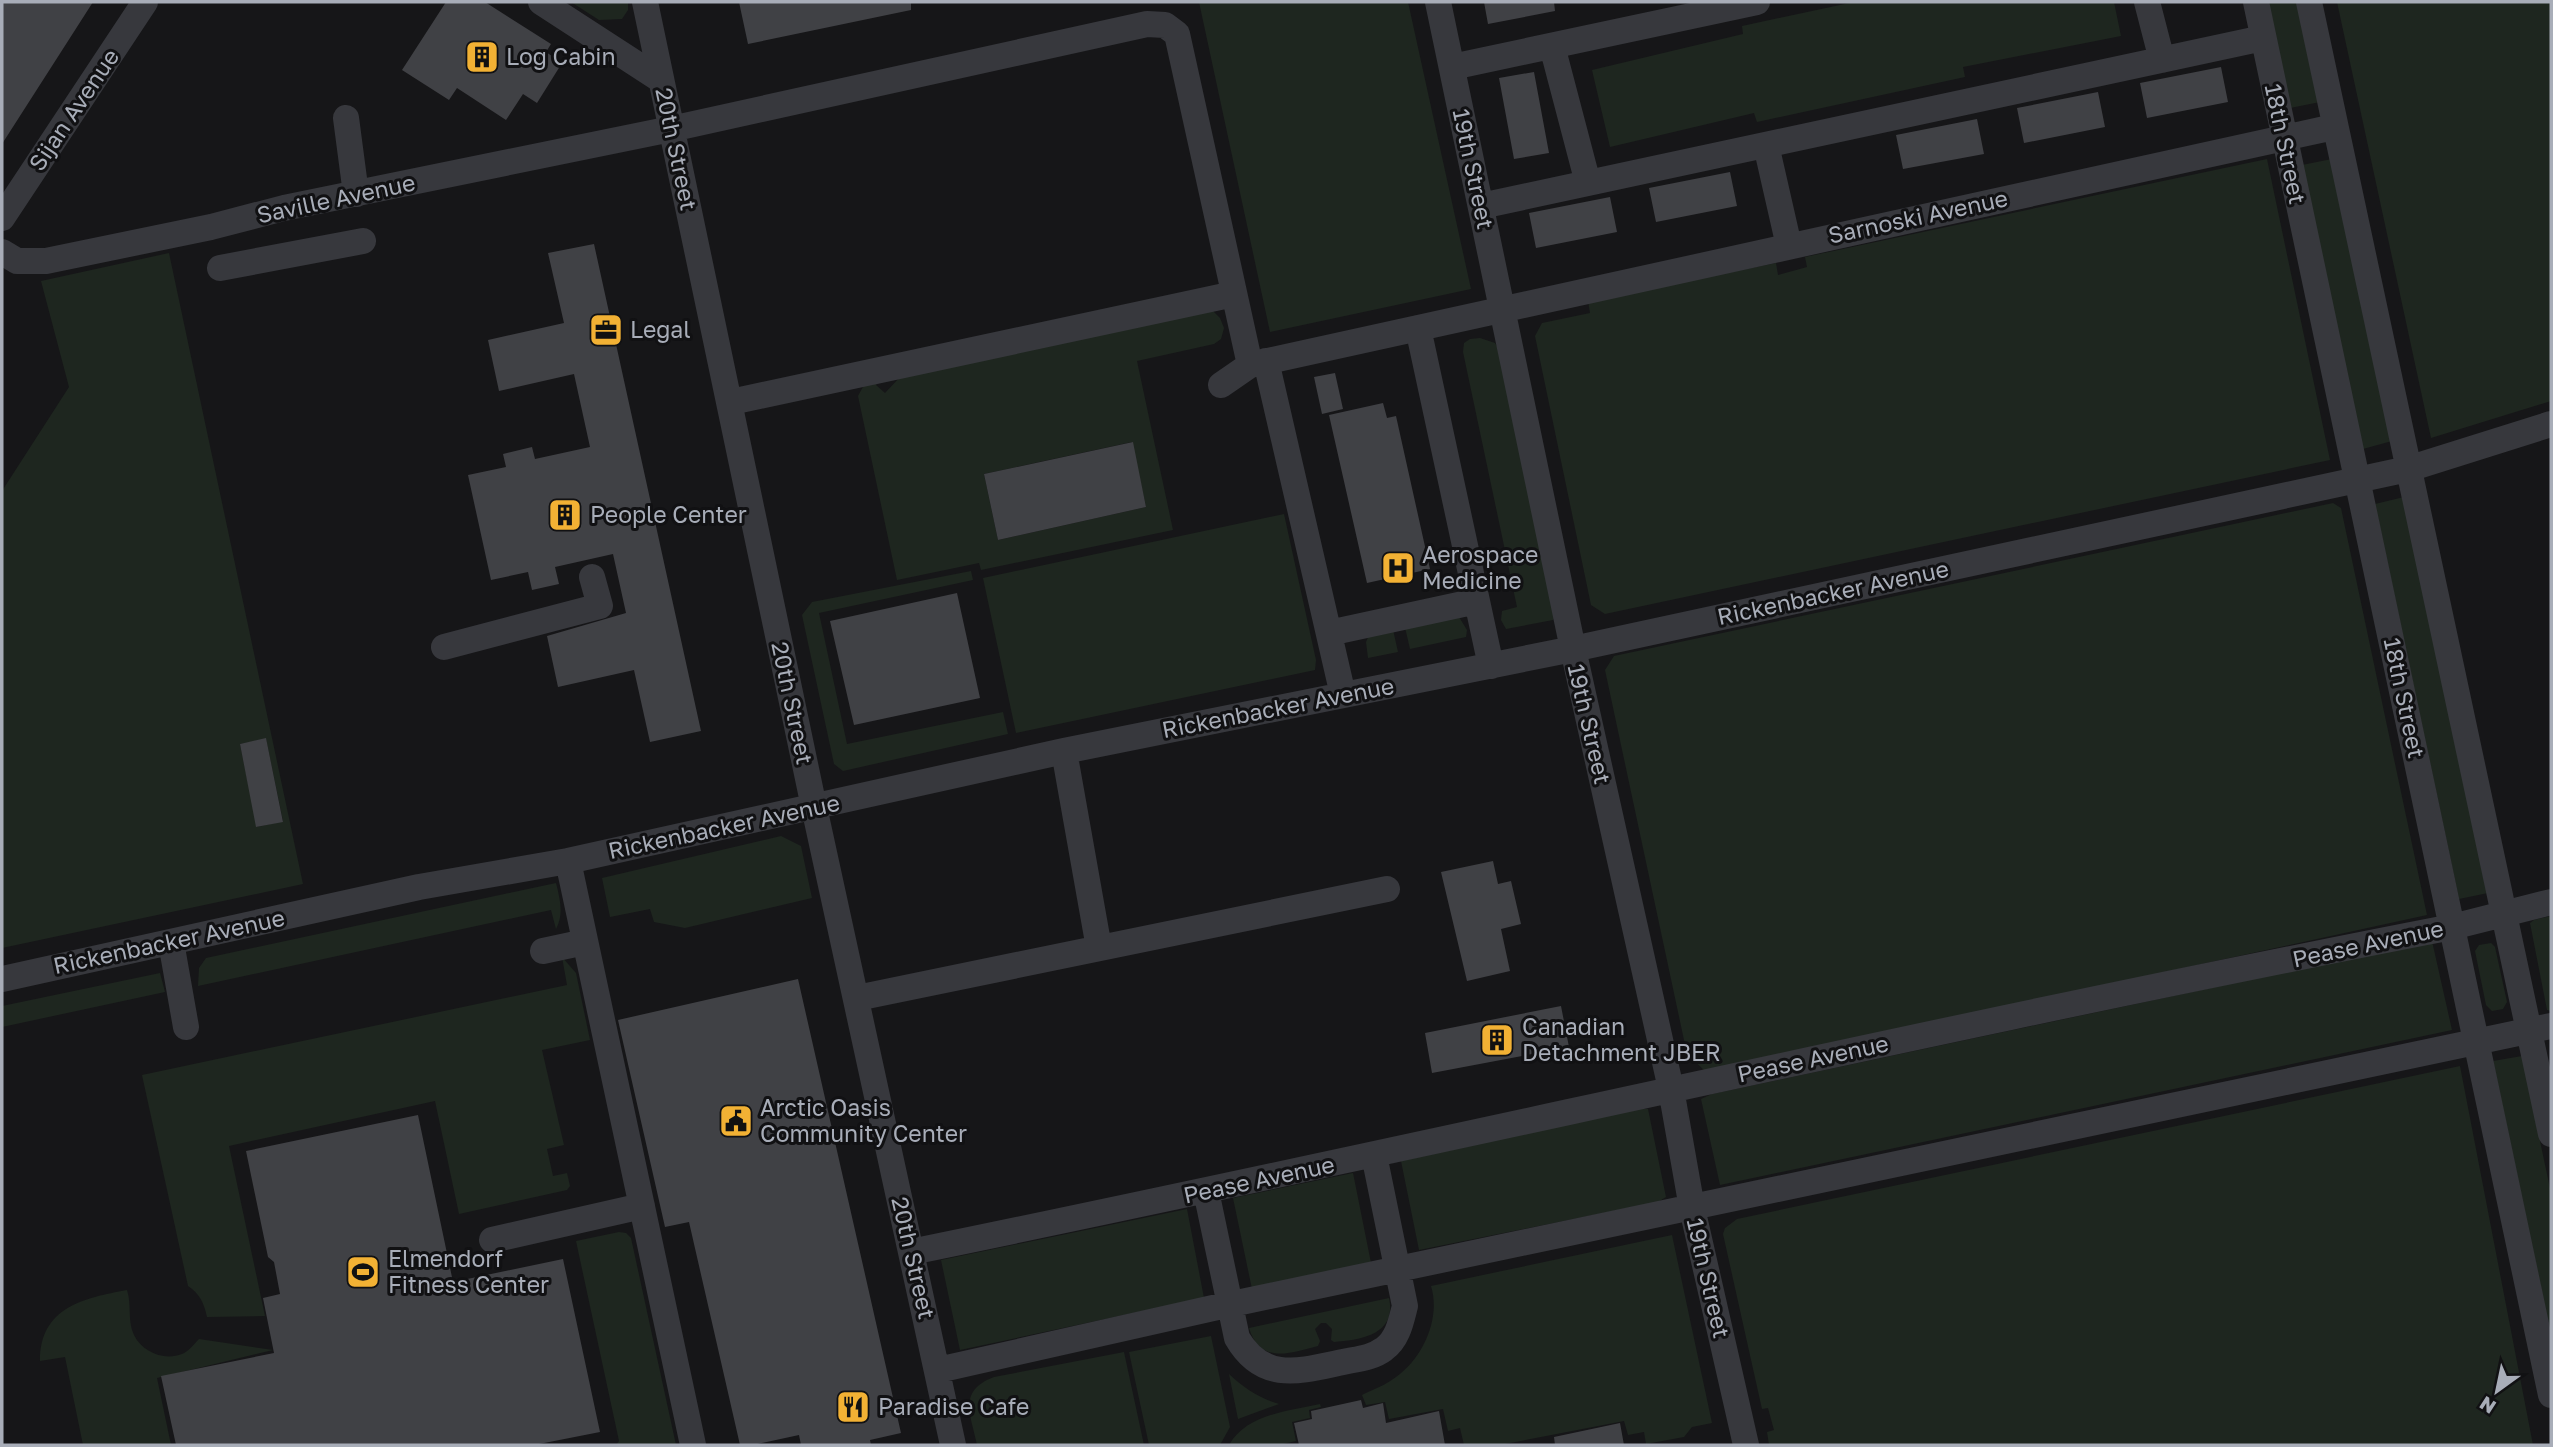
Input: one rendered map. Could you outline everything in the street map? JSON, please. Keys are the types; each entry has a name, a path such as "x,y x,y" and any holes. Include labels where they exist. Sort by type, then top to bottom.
{"street":[{"name":"Sijan Avenue","path":"2,218 145,2"},
{"path":"541,2 661,80"},
{"name":"20th Street","path":"645,2 814,807 953,1445"},
{"name":"19th Street","path":"1438,2 1573,649 1671,1089 1692,1209 1746,1445"},
{"path":"1452,67 1757,2"},
{"path":"2147,2 2162,60"},
{"name":"18th Street","path":"2256,2 2551,1395"},
{"path":"2309,2 2503,913 2540,1028 2551,1134"},
{"name":"Saville Avenue","path":"2,253 17,261 46,261 211,227 284,208 671,129 1147,24 1165,25 1177,34 1234,294 1258,363 1343,695"},
{"path":"1481,206 2263,38"},
{"path":"1552,46 1588,183"},
{"path":"346,118 356,194"},
{"name":"Sarnoski Avenue","path":"1258,363 2334,127"},
{"path":"1766,145 1789,246"},
{"path":"220,268 363,241"},
{"path":"731,402 1234,294"},
{"path":"1418,328 1491,666"},
{"path":"1221,385 1258,363"},
{"name":"Rickenbacker Avenue","path":"2,979 419,887 568,861 1063,751 1573,649 2408,469 2551,424"},
{"path":"444,647 600,606 592,577"},
{"path":"1329,633 1477,601"},
{"path":"1063,751 1099,947"},
{"path":"568,861 693,1445"},
{"path":"857,998 1388,889"},
{"name":"Pease Avenue","path":"911,1252 1374,1155 1671,1089 2452,927 2551,902"},
{"path":"171,942 186,1027"},
{"path":"544,951 585,942"},
{"path":"938,1370 1231,1305 2540,1028"},
{"path":"1206,1191 1237,1338 1246,1354 1263,1366 1284,1371 1299,1371 1371,1356 1386,1348 1399,1329 1405,1306 1374,1155"},
{"path":"492,1240 642,1206"}],"shaded area":[{"path":"571,2 628,2 628,10 622,19 599,20"},
{"path":"1199,2 1408,2 1471,289 1270,332"},
{"path":"1854,2 2114,2 2121,36 1963,67 1965,77 1757,122 1754,113 1610,147 1592,70 1743,34 1742,26"},
{"path":"2268,2 2299,2 2320,102 2290,108"},
{"path":"2337,2 2551,2 2551,401 2431,438"},
{"path":"2267,159 2330,460 1605,614 1591,605 1535,336 1542,323 1590,313 1588,301 1776,263 1778,275 1807,267 1805,257"},
{"path":"2332,159 2392,441 2363,449 2302,165"},
{"path":"169,253 303,884 2,948 2,491 69,387 41,281","holes":["266,739 283,821 257,827 240,744"]},
{"path":"1213,311 1224,328 1221,339 1214,344 1137,361 1173,530 981,570 979,563 897,580 858,396 864,385 881,379 876,385 885,393 902,375","holes":["1132,442 1146,507 998,540 984,474"]},
{"path":"1480,338 1495,343 1500,351 1556,616 1553,620 1506,629 1501,620 1502,611 1517,607 1463,352 1464,343"},
{"path":"2404,497 2488,893 2459,899 2375,504"},
{"path":"2333,503 2341,508 2427,915 1706,1072 1687,1054 1605,670 1614,656"},
{"path":"1284,514 1316,660 1315,670 1016,733 983,578"},
{"path":"971,571 973,580 819,613 847,744 1003,712 1008,734 843,771 834,764 802,615 812,602"},
{"path":"1459,617 1467,630 1466,637 1410,649 1404,623"},
{"path":"1392,625 1398,652 1368,658 1366,642 1369,635"},
{"path":"781,836 801,846 812,898 685,928 654,922 650,909 610,917 602,878"},
{"path":"556,883 561,912 556,929 551,910 198,986 199,968 206,958"},
{"path":"2551,916 2551,1011 2547,1010 2530,923"},
{"path":"2432,941 2452,1030 1720,1185 1701,1099 1712,1094"},
{"path":"2491,943 2495,947 2507,1002 2503,1009 2492,1011 2486,1005 2475,951 2479,945"},
{"path":"562,957 576,973 590,1040 542,1050 564,1145 547,1149 553,1176 567,1173 570,1186 567,1190 459,1214 435,1101 229,1146 265,1316 207,1317 201,1299 188,1286 142,1075 567,985"},
{"path":"160,973 165,992 2,1027 2,1006"},
{"path":"2522,1056 2551,1193 2551,1335 2493,1061"},
{"path":"2460,1066 2533,1445 1769,1445 1767,1432 1774,1430 1768,1408 1762,1409 1723,1234 1725,1228 1737,1219"},
{"path":"1648,1109 1666,1197 1658,1202 1419,1250 1401,1161"},
{"path":"1353,1173 1371,1263 1252,1289 1233,1198"},
{"path":"1187,1209 1204,1298 960,1350 941,1260"},
{"path":"626,1233 631,1238 676,1445 616,1445 619,1441 576,1241"},
{"path":"1672,1235 1712,1423 1692,1427 1684,1437 1646,1444 1644,1432 1628,1435 1624,1421 1500,1445 1464,1445 1460,1428 1448,1431 1443,1409 1389,1419 1385,1402 1366,1405 1362,1395 1396,1377 1406,1369 1422,1348 1434,1311 1431,1286"},
{"path":"127,1290 134,1335 142,1346 161,1356 182,1354 199,1339 273,1350 157,1378 171,1445 83,1445 65,1357 40,1361 42,1343 48,1328 67,1308 95,1297"},
{"path":"1389,1298 1388,1320 1375,1333 1366,1337 1334,1342 1331,1340 1332,1329 1326,1323 1321,1323 1315,1329 1320,1341 1318,1346 1277,1354 1261,1347 1254,1340 1249,1328"},
{"path":"1211,1336 1230,1427 1220,1445 1149,1445 1129,1352"},
{"path":"1124,1352 1144,1445 977,1445 969,1405 975,1389 982,1383 994,1377"},
{"path":"1229,1374 1252,1392 1279,1404 1238,1419"},
{"path":"1320,1404 1321,1407 1309,1410 1310,1418 1292,1422 1296,1441 1279,1445 1229,1445 1246,1426 1257,1420"}],"building":[{"path":"2,2 93,2 2,144"},
{"name":"Log Cabin","path":"446,2 485,2 551,44 546,52 562,63 537,103 523,94 506,120 457,88 449,100 402,70"},
{"path":"739,2 911,2 911,10 748,44"},
{"path":"1484,2 1554,2 1555,11 1488,24"},
{"path":"2221,67 2228,102 2147,118 2140,83"},
{"path":"1534,72 1549,153 1514,159 1499,78"},
{"path":"2098,92 2105,127 2024,143 2017,108"},
{"path":"1977,119 1984,154 1903,169 1896,135"},
{"path":"1730,172 1737,206 1656,222 1649,188"},
{"path":"1610,197 1617,232 1536,248 1529,213"},
{"name":"People Center","path":"594,244 701,731 650,742 634,670 558,687 547,636 626,613 613,554 555,567 559,584 532,590 528,572 491,580 468,475 506,467 503,454 532,447 535,459 590,447 574,374 499,391 488,340 564,323 548,253"},
{"path":"1335,373 1343,409 1322,414 1314,377"},
{"path":"1383,403 1387,418 1396,416 1430,569 1367,583 1329,415"},
{"path":"1133,442 1146,507 998,540 984,474"},
{"path":"957,593 980,698 854,725 830,621"},
{"path":"266,738 283,822 256,827 240,744"},
{"path":"1493,861 1498,884 1511,881 1521,924 1501,929 1510,971 1467,981 1441,872"},
{"name":"Arctic Oasis Community Center","path":"798,979 901,1433 870,1440 871,1445 801,1445 799,1435 753,1445 740,1445 689,1222 665,1227 618,1020"},
{"name":"Canadian Detachment JBER","path":"1561,1006 1569,1047 1432,1073 1425,1033"},
{"name":"Elmendorf Fitness Center","path":"418,1115 453,1282 563,1259 600,1432 534,1445 176,1445 161,1376 274,1353 263,1298 280,1294 274,1262 268,1257 246,1151"},
{"path":"1361,1400 1363,1408 1383,1403 1386,1423 1439,1411 1445,1445 1299,1445 1294,1423 1312,1419 1311,1411"},
{"path":"1620,1423 1624,1445 1555,1445 1554,1437"}],"place":[{"name":"Log Cabin","path":"482,57"},
{"name":"Legal","path":"606,330"},
{"name":"People Center","path":"565,515"},
{"name":"Aerospace Medicine","path":"1398,568"},
{"name":"Canadian Detachment JBER","path":"1497,1040"},
{"name":"Arctic Oasis Community Center","path":"736,1121"},
{"name":"Elmendorf Fitness Center","path":"363,1272"},
{"name":"Paradise Cafe","path":"853,1407"}]}
